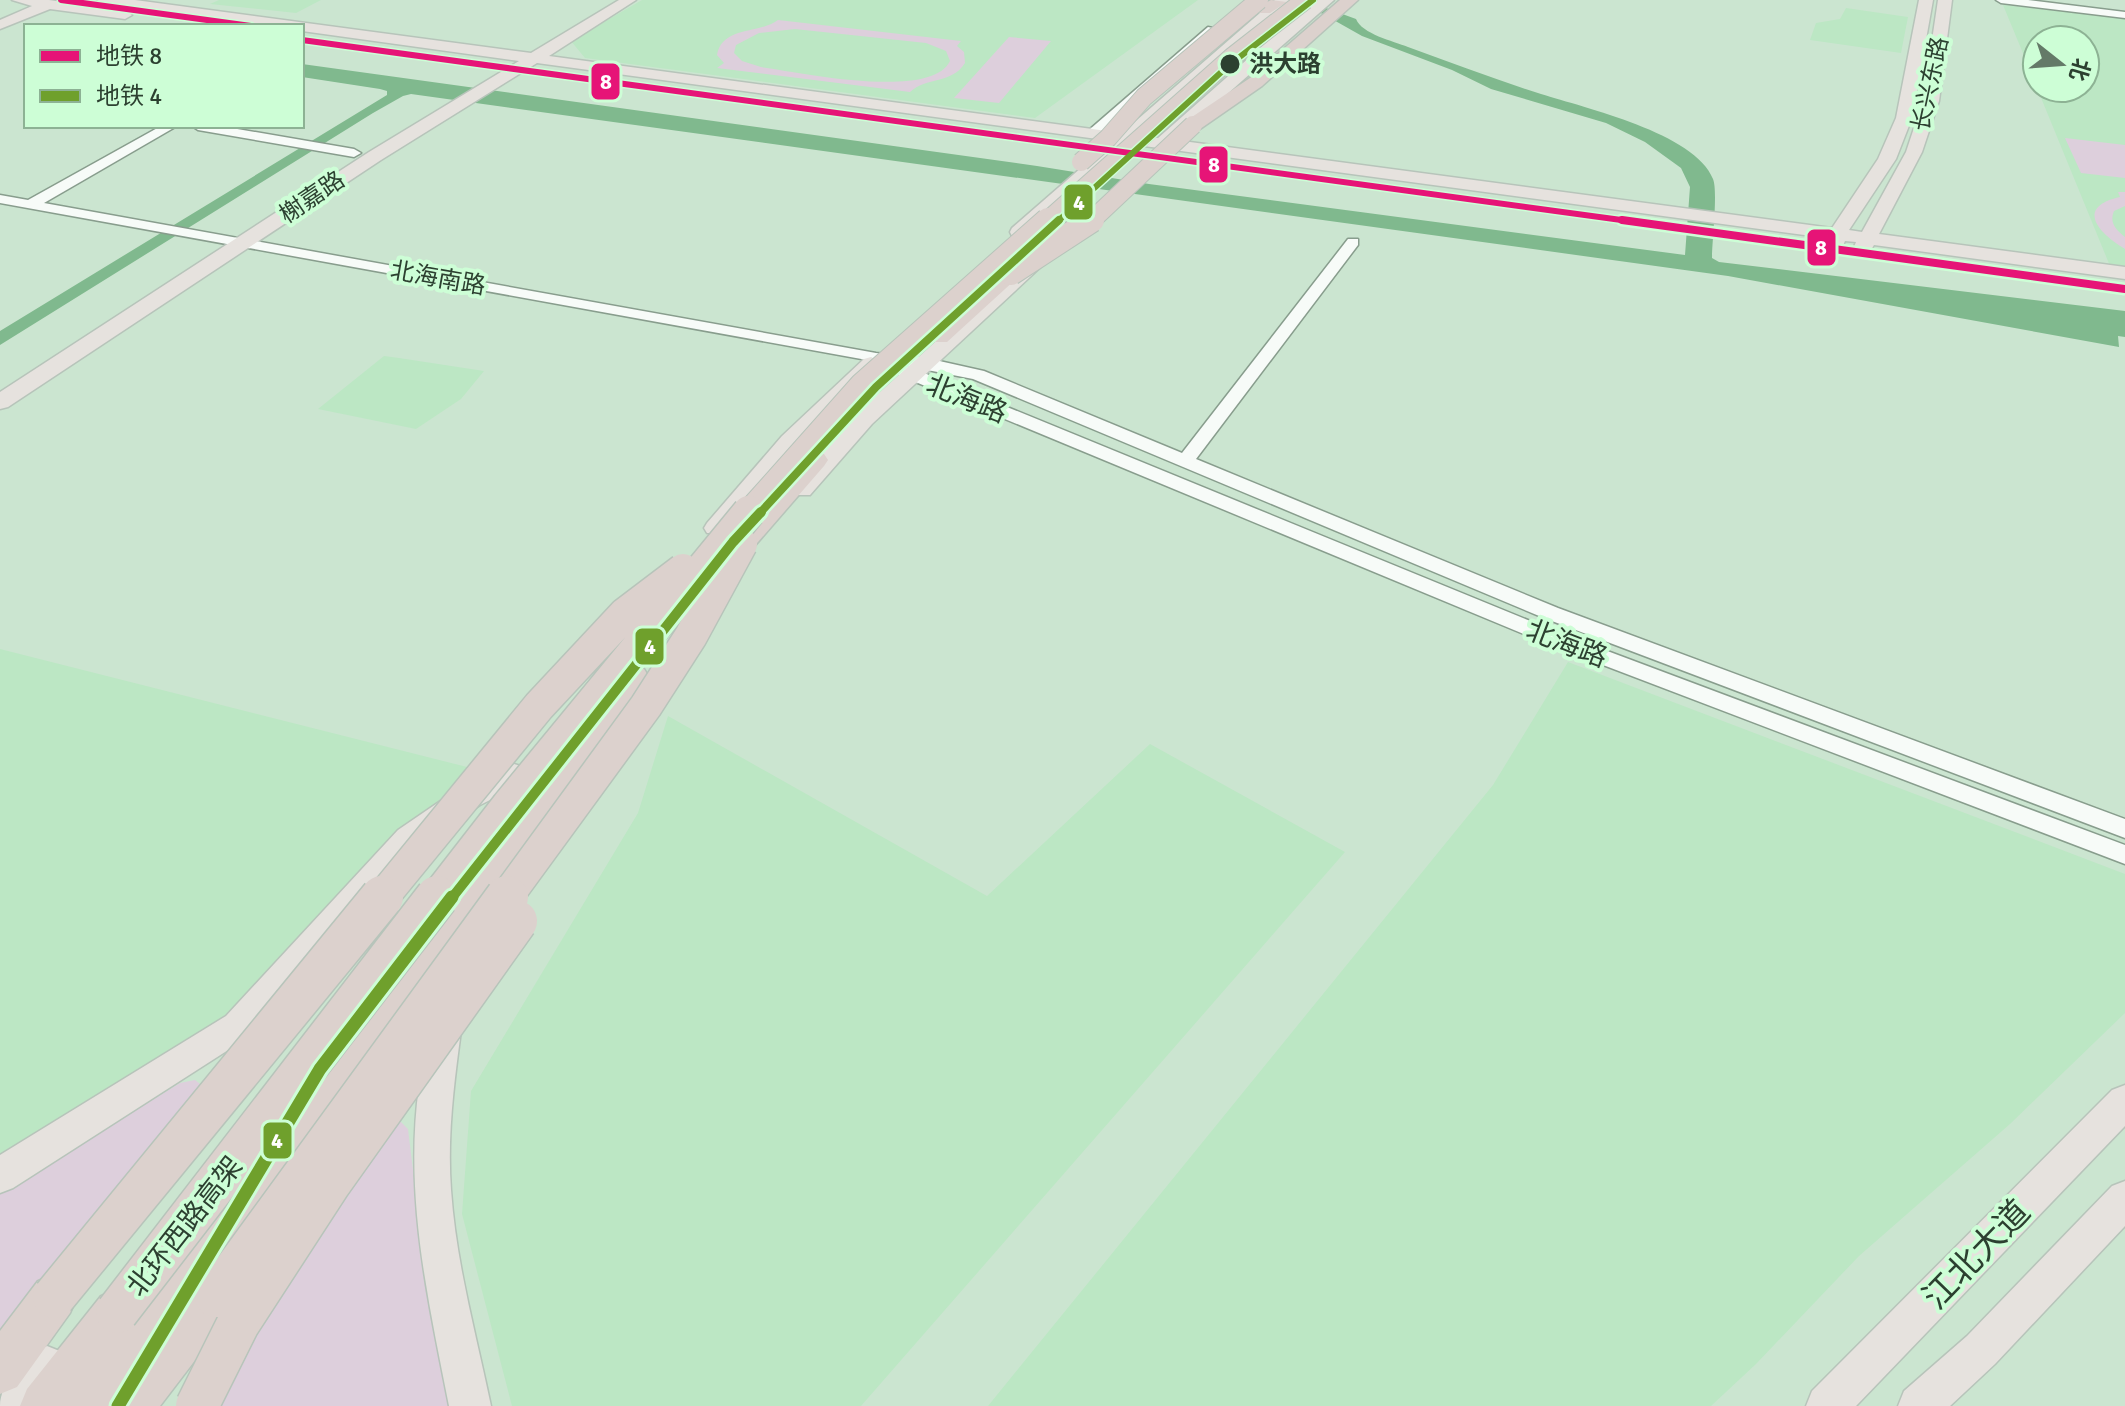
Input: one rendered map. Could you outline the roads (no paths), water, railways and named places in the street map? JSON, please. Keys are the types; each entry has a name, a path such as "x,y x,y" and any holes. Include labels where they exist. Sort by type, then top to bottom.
{"highway":[{"name":"北环西路高架","path":"44,1406 508,805 862,385 1232,57 1305,0"},
{"name":"北环西路高架","path":"84,1406 732,542 858,415 1008,274 1226,77 1318,0"},
{"path":"1008,274 1085,227 1250,71 1335,0"},
{"path":"1193,125 1256,82 1350,0"},
{"path":"971,287 1060,180 1107,145 1144,97 1271,3"},
{"path":"130,1406 216,1296 646,706 691,636 732,542"},
{"path":"0,1370 54,1297 539,706 625,614 732,542"},
{"path":"197,1406 238,1324 321,1197 516,922 561,853 610,755"}],"main road":[{"path":"104,0 285,24"},
{"name":"榭嘉路","path":"0,402 490,84 515,61 609,0"},
{"path":"304,38 497,64 531,57 629,0"},
{"path":"116,1406 458,939 584,760 743,556 864,419 1164,141 1327,0"},
{"name":"长兴东路","path":"1836,240 1887,159 1904,118 1926,0"},
{"name":"长兴东路","path":"1864,244 1914,152 1931,101 1945,0"},
{"path":"5,19 40,1 196,24"},
{"path":"304,27 515,61 1107,145 1164,141 1204,155 1836,240 2125,284"},
{"path":"531,57 1107,145 1142,162 1204,155"},
{"name":"榭嘉路","path":"0,380 214,238 497,64"},
{"path":"16,1406 514,775 790,441 876,358 1072,187 1107,145"},
{"path":"1864,244 2125,273"},
{"path":"0,1176 238,1026 409,838 469,797 514,775"},
{"path":"458,939 432,1110 432,1189 442,1267 470,1406"},
{"name":"江北大道","path":"1827,1406 2125,1101"},
{"path":"1919,1406 1981,1350 2125,1199"}],"street":[{"path":"1107,145 1172,61 1246,0 1271,3"},
{"path":"2001,0 2125,15"},
{"path":"29,205 167,128"},
{"path":"209,128 350,153"},
{"name":"北海南路","path":"0,199 876,358"},
{"path":"1187,458 1353,242"},
{"name":"北海路","path":"876,358 919,369 978,375 1551,613 2125,829"},
{"name":"北海路","path":"919,369 1555,639 2125,855"}],"metro line":[{"name":"8","path":"61,0 236,24"},
{"name":"4","path":"118,1406 320,1069 525,803 733,542 876,387 1228,66 1313,0"},
{"name":"8","path":"304,40 2125,289"}],"place":[{"name":"洪大路","path":"1230,64"}]}
